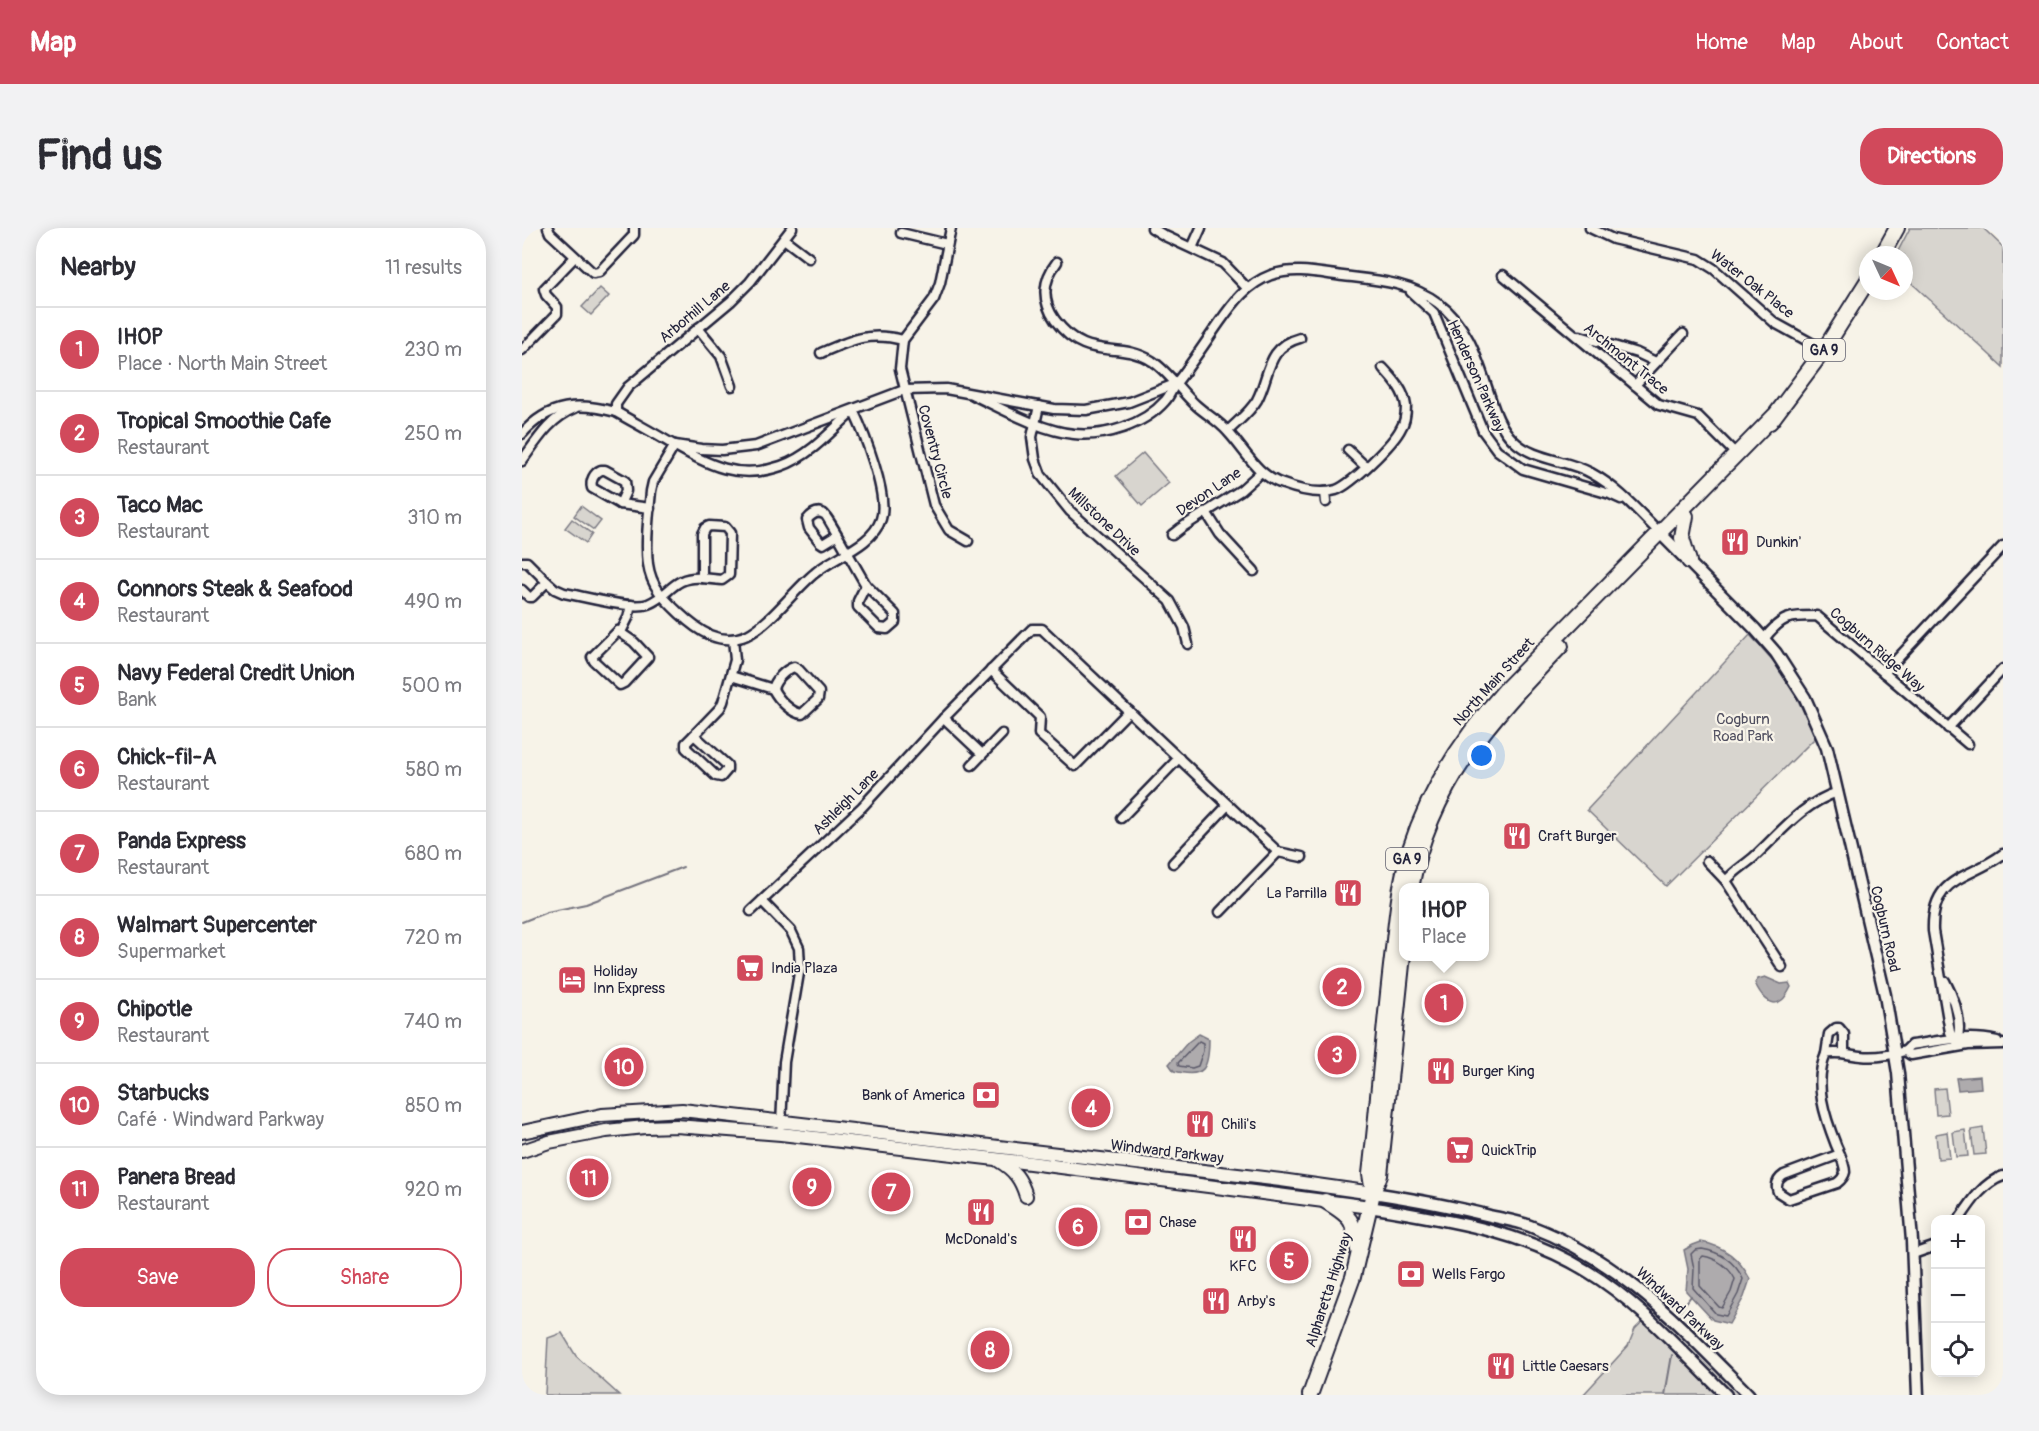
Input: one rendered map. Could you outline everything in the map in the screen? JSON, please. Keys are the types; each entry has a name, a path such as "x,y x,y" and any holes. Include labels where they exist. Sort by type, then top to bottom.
{"main road":[{"path":"1887,246 1897,228"},
{"name":"North Main Street","path":"1402,883 1416,834 1442,778 1472,730 1505,690 1603,590 1686,516 1741,458 1824,350 1859,294"},
{"name":"North Main Street","path":"1412,883 1432,819 1456,773 1480,735 1736,454 1774,416"},
{"path":"1686,516 1683,538 1689,561"},
{"path":"1582,594 1591,595 1603,590"},
{"name":"North Main Street","path":"1372,1200 1370,1174 1399,900"},
{"name":"GA 9","path":"1372,1200 1380,1175 1402,961"},
{"name":"Windward Parkway","path":"522,1132 592,1116 654,1110 720,1113 781,1128 996,1159 1325,1201 1372,1200"},
{"name":"Windward Parkway","path":"522,1151 606,1131 645,1127 781,1128 1269,1179 1372,1200"},
{"path":"996,1159 1017,1174 1023,1183 1026,1196"},
{"name":"Alpharetta Highway","path":"1310,1395 1338,1323 1359,1256 1372,1200"},
{"path":"1325,1201 1350,1217 1354,1226 1359,1256"}],"street":[{"path":"548,228 550,233 590,272 597,273 634,235 634,228"},
{"name":"Arborhill Lane","path":"616,412 616,404 628,387 731,301 750,282 792,228"},
{"path":"821,353 860,338 885,335 903,340 934,299 940,284 951,228"},
{"path":"1152,228 1223,263 1247,288"},
{"path":"1192,248 1201,228"},
{"name":"Water Oak Place","path":"1590,228 1613,239 1698,259 1714,269 1775,323 1824,350"},
{"path":"902,233 948,244"},
{"path":"784,240 809,258"},
{"path":"522,350 557,314 557,307 546,295 544,289 575,257"},
{"path":"1057,262 1048,272 1044,288 1053,317 1061,327 1086,346 1100,350 1123,351 1153,362 1198,406 1228,431 1261,472 1282,484 1325,492 1346,485 1397,435 1405,417 1406,406 1402,393 1383,368"},
{"name":"Henderson Parkway","path":"973,395 1048,429 1073,435 1100,434 1125,427 1146,417 1165,401 1233,303 1247,288 1271,275 1297,270 1391,282 1421,293 1438,303 1463,329 1475,353 1497,417 1513,440 1532,453 1591,473 1611,486 1662,535"},
{"name":"Archmont Trace","path":"1503,275 1659,405 1698,416 1736,454"},
{"name":"Henderson Parkway","path":"1403,286 1434,313 1483,431 1497,450 1523,469 1610,494 1632,505"},
{"path":"698,328 721,356 732,386"},
{"path":"1635,385 1683,334"},
{"path":"1575,335 1637,353 1656,362"},
{"path":"1228,431 1256,401 1268,368 1276,354 1288,343 1300,339"},
{"name":"Coventry Circle","path":"903,340 900,369 934,505 949,530 968,542"},
{"name":"Henderson Parkway","path":"675,445 701,450 756,446 904,390 946,389 1069,410 1107,407 1129,402 1175,384"},
{"path":"522,461 542,432 561,416 581,406"},
{"name":"Henderson Parkway","path":"522,434 538,418 549,412 581,406 599,408 616,412 710,465 731,470 757,472 783,466 809,450 853,410"},
{"name":"Millstone Drive","path":"1039,406 1032,437 1035,459 1041,475 1071,511 1170,601 1184,627 1188,644"},
{"path":"675,445 653,482 648,564 652,581 660,596 702,632 717,638 734,639 758,629 813,574 870,536 881,519 882,500 865,437 853,410"},
{"path":"1348,450 1366,467"},
{"path":"620,504 626,491 625,481 605,470 598,471 591,482 592,488 620,504 650,508"},
{"name":"Devon Lane","path":"1172,535 1241,490 1261,472"},
{"path":"1325,492 1326,502"},
{"path":"1206,512 1220,534 1254,571"},
{"path":"522,562 526,562 555,589 564,593 631,605 647,604 683,579 722,580 729,575 730,533 725,527 709,526 703,530 702,578"},
{"name":"Cogburn Road","path":"1662,535 1764,639 1792,675 1827,748 1900,1053 1913,1254 1918,1395"},
{"path":"836,536 866,585 895,614 895,622 887,629 879,628 858,608 858,601 866,585"},
{"path":"1884,673 2003,546"},
{"path":"522,590 532,597 547,582"},
{"path":"621,632 648,657 620,685 592,657 616,633 621,632 631,605"},
{"name":"Cogburn Ridge Way","path":"1764,639 1776,624 1786,619 1796,616 1817,616 1968,744"},
{"name":"Ashleigh Lane","path":"752,911 862,807 944,718 1032,629 1042,629 1278,852"},
{"path":"694,735 727,765 728,770 721,777 716,776 686,748 686,743 720,708 735,660 734,639"},
{"path":"731,676 773,689 775,694 798,715 805,712 820,695 817,688 794,668 789,669 774,683 773,689"},
{"path":"1948,728 2003,669"},
{"path":"991,670 1040,717 1039,734 1075,766 1129,711"},
{"path":"944,718 982,754"},
{"path":"972,765 1002,734"},
{"path":"1121,818 1179,758"},
{"path":"1726,881 1806,807 1823,797 1839,792"},
{"path":"1173,863 1228,805"},
{"path":"1221,912 1278,852 1302,856"},
{"path":"1957,1043 1960,1032 1956,1005 1940,969 1933,918 1939,897 1957,879 1989,864 2003,854"},
{"path":"1707,861 1726,881 1782,968"},
{"path":"762,901 791,931 800,948 800,967 784,1062 781,1128"},
{"path":"1840,1154 1784,1175 1779,1179 1776,1187 1778,1192 1789,1199 1842,1180 1845,1172 1840,1154 1826,1120 1821,1091 1822,1063 1829,1034 1836,1028 1844,1034 1844,1053"},
{"path":"1826,1054 1836,1052 1863,1056 1900,1053 1911,1045 1957,1043 1974,1037 2003,1043"},
{"path":"1963,1215 1981,1190 1994,1179 2003,1176"},
{"name":"Windward Parkway","path":"1372,1200 1518,1238 1570,1262 1612,1288 1637,1308 1726,1395"},
{"name":"Windward Parkway","path":"1372,1200 1441,1204 1528,1225 1579,1248 1642,1291 1749,1395"},
{"path":"1913,1254 1931,1247"}],"green space":[{"path":"1910,228 1983,228 2003,247 2003,367 1913,284 1913,246 1901,246"},
{"path":"600,288 609,296 591,315 582,307"},
{"path":"1143,453 1169,483 1142,506 1116,476"},
{"path":"581,506 601,521 594,530 574,516"},
{"path":"572,519 592,534 586,543 565,528"},
{"name":"Cogburn Road Park","path":"1750,635 1785,674 1816,737 1666,886 1587,810"},
{"path":"1945,1088 1948,1114 1936,1115 1934,1089"},
{"path":"1983,1128 1986,1154 1974,1155 1971,1130"},
{"path":"1965,1130 1968,1156 1956,1157 1953,1132"},
{"path":"1947,1132 1950,1158 1938,1159 1936,1134"},
{"path":"1656,1308 1744,1395 1583,1395 1628,1346 1635,1329"},
{"path":"562,1333 576,1356 619,1395 545,1395 548,1338"}],"water":[{"path":"1765,977 1781,984 1789,983 1791,987 1778,1003 1766,999 1755,983 1758,979"},
{"path":"1199,1034 1209,1039 1208,1057 1203,1069 1193,1073 1174,1071 1169,1064 1188,1042"},
{"path":"1980,1076 1981,1088 1958,1090 1956,1078"},
{"path":"1701,1242 1730,1254 1750,1279 1744,1297 1729,1324 1713,1320 1686,1291 1688,1269 1684,1250"}],"waterway":[{"path":"522,922 547,912 586,904 683,867"},
{"path":"1680,1311 1691,1296"},
{"path":"1665,1395 1672,1355"}],"place":[{"name":"Dunkin'","path":"1735,542"},
{"name":"Craft Burger","path":"1517,836"},
{"name":"La Parrilla","path":"1348,893"},
{"name":"India Plaza","path":"750,968"},
{"name":"Holiday Inn Express","path":"572,980"},
{"name":"Tropical Smoothie Cafe","path":"1342,987"},
{"name":"IHOP","path":"1444,1003"},
{"name":"Taco Mac","path":"1337,1055"},
{"name":"Starbucks","path":"624,1067"},
{"name":"Burger King","path":"1441,1071"},
{"name":"Bank of America","path":"986,1095"},
{"name":"Connors Steak & Seafood","path":"1091,1108"},
{"name":"Chili's","path":"1200,1124"},
{"name":"QuickTrip","path":"1460,1150"},
{"name":"Panera Bread","path":"589,1178"},
{"name":"Chipotle","path":"812,1187"},
{"name":"Panda Express","path":"891,1192"},
{"name":"McDonald's","path":"981,1212"},
{"name":"Chase","path":"1138,1222"},
{"name":"Chick-fil-A","path":"1078,1227"},
{"name":"KFC","path":"1243,1239"},
{"name":"Navy Federal Credit Union","path":"1289,1261"},
{"name":"Wells Fargo","path":"1411,1274"},
{"name":"Arby's","path":"1216,1301"},
{"name":"Walmart Supercenter","path":"990,1350"},
{"name":"Little Caesars","path":"1501,1366"}]}
